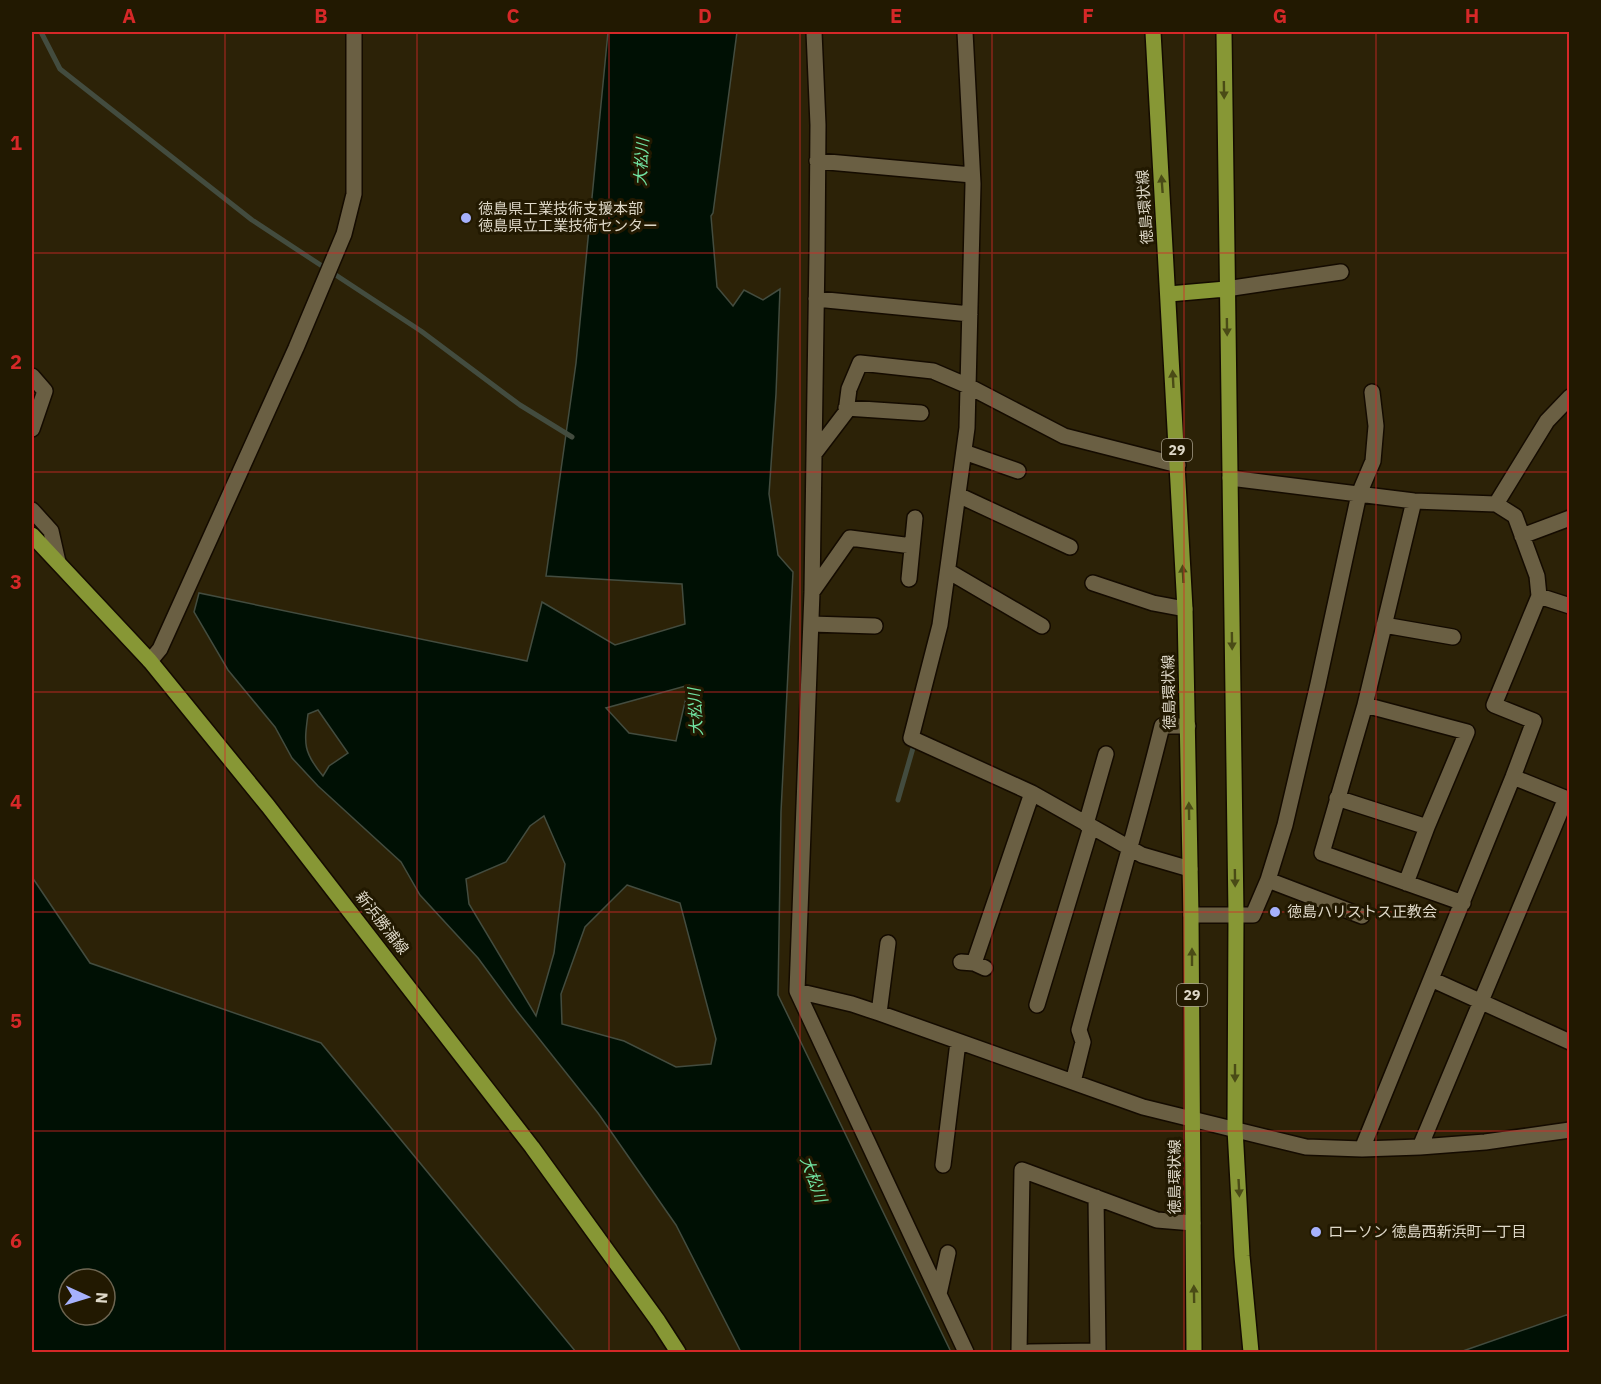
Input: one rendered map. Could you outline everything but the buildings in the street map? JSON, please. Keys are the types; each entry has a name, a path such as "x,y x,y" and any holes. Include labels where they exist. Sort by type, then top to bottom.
{"main road":[{"name":"徳島環状線","path":"1153,32 1185,609 1191,915 1194,1353"},
{"path":"1224,32 1236,915 1235,1129 1242,1256 1251,1353"},
{"path":"1169,294 1226,289"},
{"name":"新浜勝浦線","path":"32,535 150,661 268,806 532,1147 658,1321 678,1353"}],"street":[{"path":"150,661 160,649 296,348 344,234 354,194 354,32"},
{"path":"814,32 818,161 812,591 797,991 966,1353"},
{"path":"965,32 972,176 968,386 964,452 940,625 911,738 1032,794 1142,855 1190,869"},
{"path":"818,161 972,176"},
{"path":"1226,289 1341,272"},
{"path":"816,299 970,314"},
{"path":"814,453 846,412 849,389 860,363 933,370 1064,436 1178,465"},
{"path":"32,376 45,391 32,429"},
{"path":"1191,915 1253,915 1268,879 1285,825 1359,494 1373,461 1376,426 1372,392"},
{"path":"1496,504 1546,421 1569,397"},
{"path":"846,408 921,413"},
{"path":"964,452 1018,471"},
{"path":"1230,478 1414,501 1496,504 1515,516 1537,576 1539,596 1494,705 1534,721 1463,903 1362,1149"},
{"path":"958,495 1070,547"},
{"path":"1414,501 1365,705 1322,853 1463,903"},
{"path":"32,510 51,531 58,562"},
{"path":"909,579 915,518"},
{"path":"1522,536 1569,518"},
{"path":"812,591 850,538 912,546"},
{"path":"948,571 1042,626"},
{"path":"1093,583 1153,603 1185,609"},
{"path":"1539,596 1569,606"},
{"path":"811,624 875,626"},
{"path":"1384,625 1453,637"},
{"path":"1365,705 1467,732 1406,883"},
{"path":"1073,1082 1083,1042 1079,1030 1162,726 1188,726"},
{"path":"1037,1005 1106,754"},
{"path":"1420,1147 1568,799 1513,777"},
{"path":"974,964 1032,794"},
{"path":"1337,798 1427,827"},
{"path":"1268,879 1362,916"},
{"path":"879,1013 888,943"},
{"path":"1431,979 1569,1042"},
{"path":"797,991 879,1013 1143,1107 1306,1147 1362,1149 1420,1147 1485,1142 1569,1130"},
{"path":"943,1165 958,1042"},
{"path":"1019,1353 1022,1170 1157,1220 1192,1223"},
{"path":"1029,1353 1098,1351 1096,1197"},
{"path":"939,1294 948,1253"}],"water":[{"name":"大松川","path":"608,32 737,32 711,216 717,287 733,306 744,290 763,300 780,289 769,494 778,555 793,572 781,812 778,995 951,1352 741,1352 676,1225 598,1113 478,958 420,895 401,862 318,786 292,758 275,727 228,670 194,612 199,593 527,661 542,602 615,645 685,624 682,584 546,576 576,363","holes":["689,685 676,741 629,733 606,708","318,710 348,753 329,766 323,776 308,754 306,747 308,714","544,816 565,864 554,953 536,1016 469,904 466,879 506,862 530,826","627,885 680,903 716,1039 711,1064 676,1067 624,1041 562,1024 561,994 585,927"]},
{"path":"32,877 90,963 321,1043 576,1352 32,1352"},
{"path":"1569,1314 1569,1352 1460,1352"}],"waterway":[{"path":"41,32 60,69 252,220 421,331 520,405 572,437"},
{"path":"898,800 913,748"}],"place":[{"name":"徳島県工業技術支援本部 徳島県立工業技術センター","path":"466,218"},
{"name":"徳島ハリストス正教会","path":"1275,912"},
{"name":"ローソン 徳島西新浜町一丁目","path":"1316,1232"}]}
